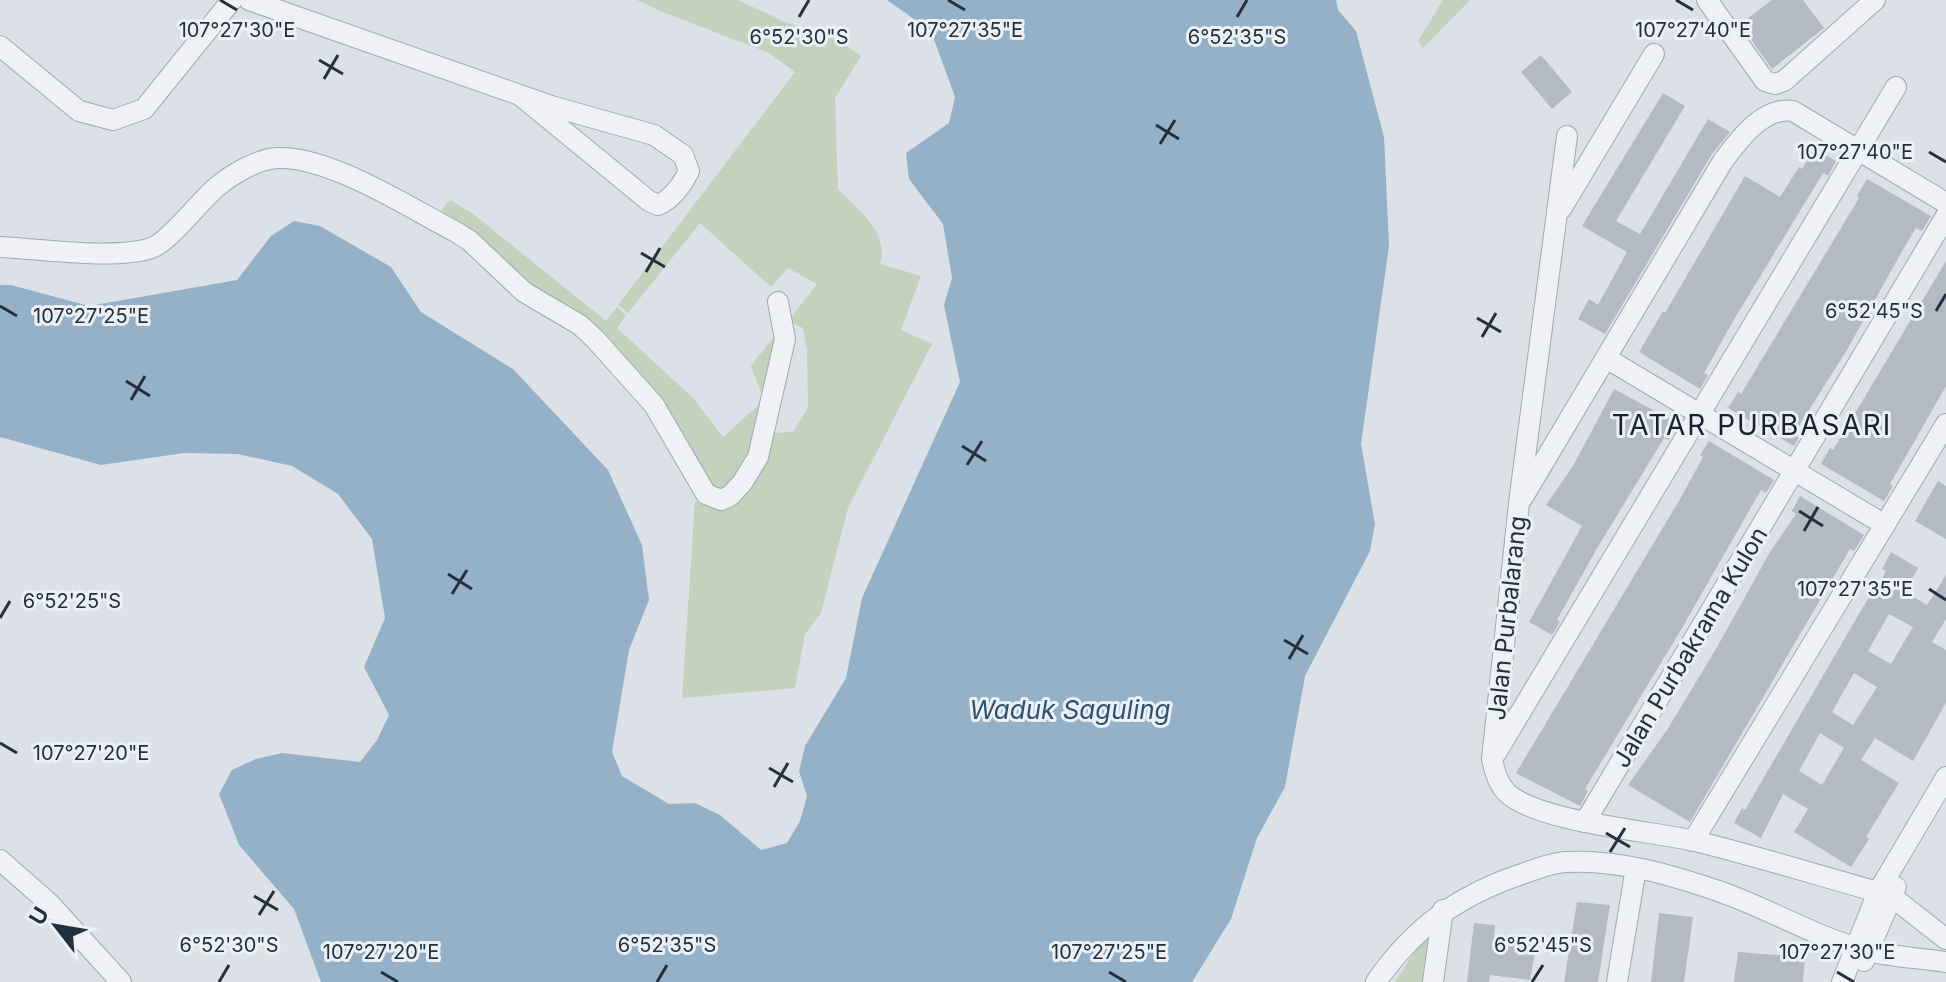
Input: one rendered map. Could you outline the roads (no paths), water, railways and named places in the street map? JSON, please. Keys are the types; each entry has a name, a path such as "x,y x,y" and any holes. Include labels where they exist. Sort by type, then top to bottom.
{"street":[{"path":"0,46 79,111 113,120 144,109 232,0"},
{"path":"249,0 521,96 654,135 683,155 689,171 682,184 665,202 658,205 649,201 521,96"},
{"path":"1707,0 1765,81 1775,84 1784,81 1875,0"},
{"path":"1557,216 1654,54"},
{"path":"1896,87 1492,759 1495,774 1507,793 1530,806 1585,822 1693,841 1884,894 1946,939"},
{"path":"1519,503 1723,161 1739,140 1760,121 1776,111 1793,111 1946,203"},
{"name":"Jalan Purbalarang","path":"1492,759 1519,503 1567,136"},
{"path":"0,247 109,253 152,248 219,185 254,164 275,158 312,163 346,176 456,232 470,241 524,292 580,325 654,405 706,494 721,500 730,496 742,483 758,457 785,339 778,302"},
{"name":"Jalan Purbakrama Kulon","path":"1585,822 1946,216"},
{"path":"1606,358 1885,525"},
{"path":"1693,841 1946,424"},
{"path":"1842,982 1946,777"},
{"path":"1884,894 1946,801"},
{"path":"0,860 49,903 121,982"},
{"path":"1376,982 1443,910 1483,887 1563,862 1596,862 1636,868 1724,893 1861,949 1946,962"},
{"path":"1617,982 1636,868"},
{"path":"1433,982 1443,910"},
{"path":"1856,982 1861,949"}],"water":[{"name":"Waduk Saguling","path":"887,0 1336,0 1338,10 1356,31 1384,137 1389,246 1361,444 1375,524 1370,551 1305,676 1285,787 1257,838 1231,919 1192,982 321,982 294,909 239,845 219,794 232,770 256,759 282,753 360,762 377,740 389,715 364,667 385,618 372,539 338,494 292,466 238,454 184,453 101,465 0,437 0,285 11,285 89,306 237,280 271,236 294,221 320,226 391,267 421,312 513,369 608,470 642,545 649,600 629,650 612,752 622,776 669,804 695,803 720,815 761,850 787,843 800,821 807,796 799,771 805,746 846,678 862,598 960,382 944,305 952,278 943,224 909,179 906,153 949,123 955,97 931,31"}],"district":[{"name":"TATAR PURBASARI","path":"1752,425"}]}
